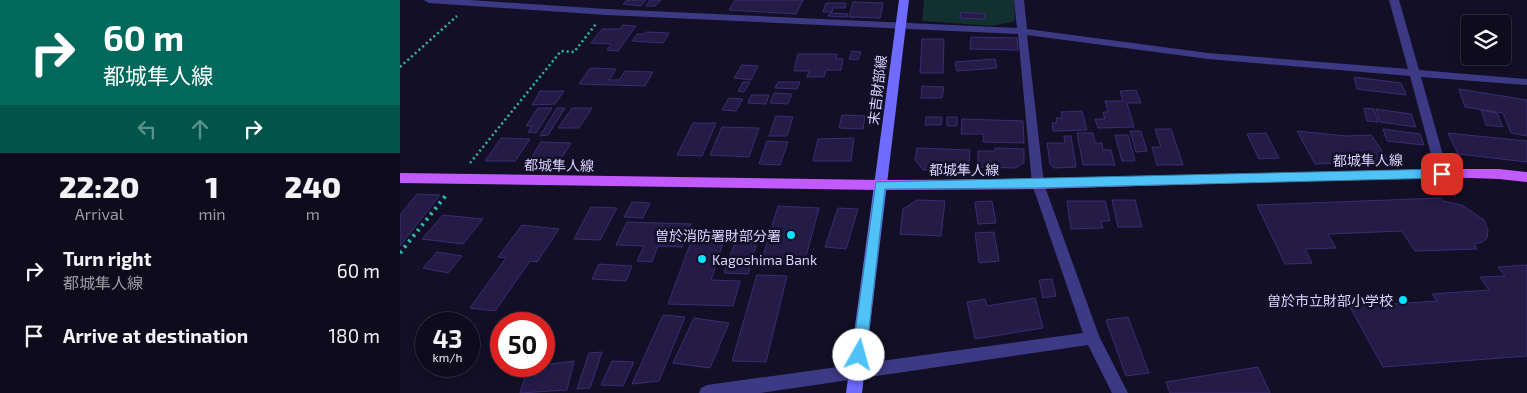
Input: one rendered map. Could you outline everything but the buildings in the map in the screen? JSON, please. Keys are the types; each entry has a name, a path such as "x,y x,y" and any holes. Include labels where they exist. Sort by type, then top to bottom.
{"main road":[{"name":"末吉財部線","path":"854,393 904,0"},
{"name":"都城隼人線","path":"400,178 880,185 1038,184 1442,174 1499,174 1527,177"}],"street":[{"path":"428,0 472,3 548,4 606,12 901,27 1022,31 1208,56 1527,82"},
{"path":"1019,0 1038,184 1092,338 1120,393"},
{"path":"1394,0 1442,174"},
{"path":"707,393 1092,338"}],"path":[{"path":"400,68 472,3"},
{"path":"400,253 504,119 561,51 574,52 606,12"}],"green space":[{"path":"924,0 1014,0 1015,21 993,26 922,21"}],"place":[{"name":"曽於消防署財部分署","path":"791,235"},
{"name":"Kagoshima Bank","path":"702,259"},
{"name":"曽於市立財部小学校","path":"1403,300"}],"route":[{"path":"859,355 880,185 1038,184 1442,174"}]}
